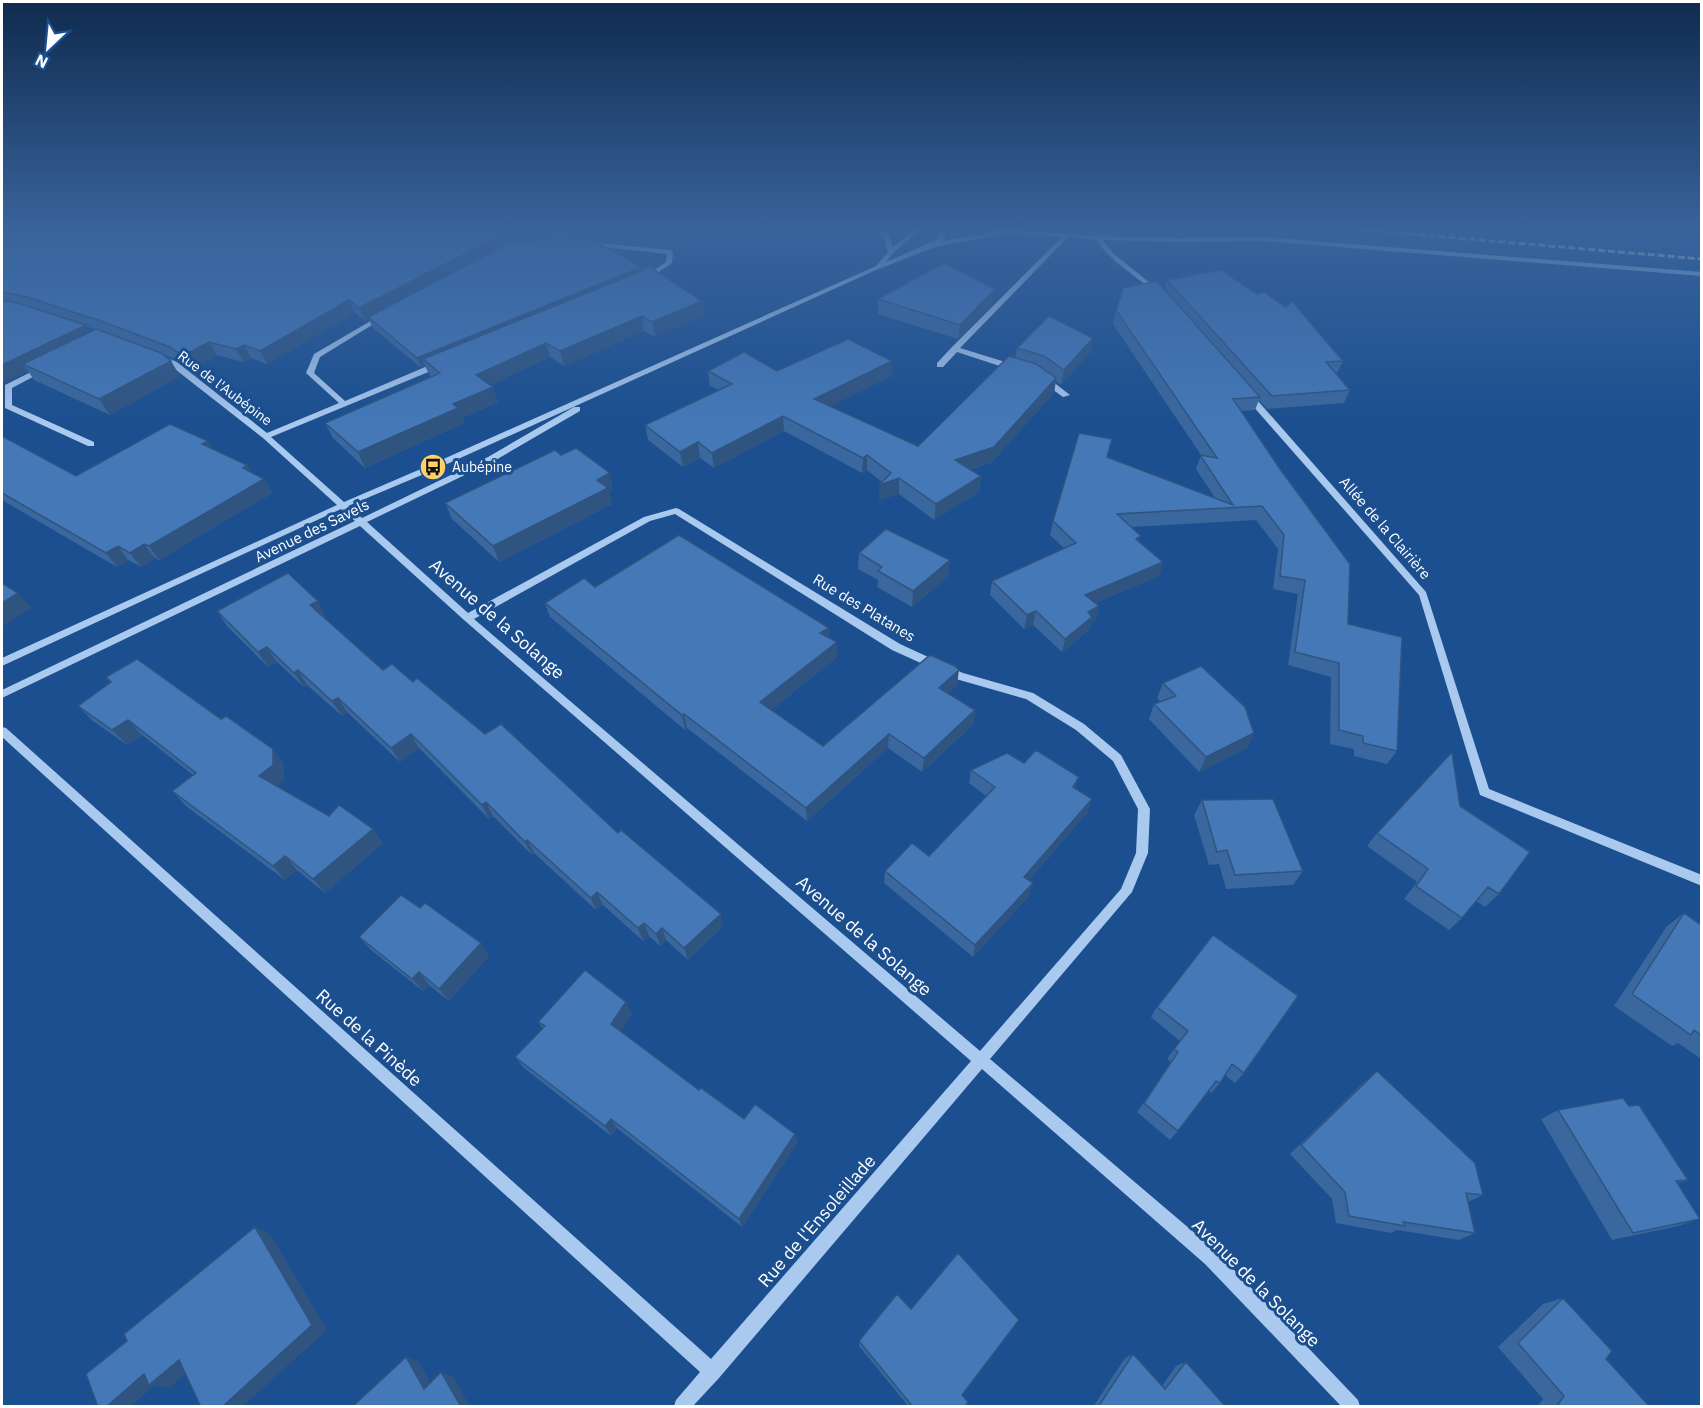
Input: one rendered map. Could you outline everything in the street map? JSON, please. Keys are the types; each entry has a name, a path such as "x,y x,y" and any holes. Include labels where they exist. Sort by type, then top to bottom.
{"street":[{"name":"Avenue des Savels","path":"2,662 343,505 821,293"},
{"path":"940,365 1011,293"},
{"path":"1159,293 1165,300"},
{"path":"344,404 310,373 317,356 393,310"},
{"path":"956,349 1017,368"},
{"name":"Rue de l'Aubépine","path":"154,356 174,364 266,436 343,505"},
{"path":"266,436 444,362"},
{"path":"48,368 8,387 8,406 91,444"},
{"path":"1038,375 1066,395"},
{"name":"Avenue des Savels","path":"2,694 362,523 491,459 627,380"},
{"name":"Allée de la Clairière","path":"1243,390 1423,594 1484,792 1701,881"},
{"name":"Avenue de la Solange","path":"343,505 467,618 1211,1258 1352,1407"},
{"name":"Rue des Platanes","path":"467,618 647,519 676,511 896,647 960,676 1029,696 1080,728 1117,758 1144,809 1142,853 1126,892 981,1060"},
{"name":"Rue de la Pinède","path":"2,731 713,1372"},
{"name":"Rue de l'Ensoleillade","path":"682,1407 981,1060"}],"building":[{"path":"6,293 389,293 359,308 349,300 260,351 244,345 236,349 209,342 183,356 170,347 27,297"},
{"path":"414,293 578,293 417,358 368,317"},
{"path":"588,293 689,293 702,301 652,322 642,316 560,351 546,343 476,375 493,387 453,404 458,408 358,452 325,423 440,373 423,359"},
{"path":"890,293 991,293 960,325 878,299"},
{"path":"1122,293 1167,293 1260,397 1233,399 1280,469 1350,564 1348,624 1402,637 1397,751 1363,743 1363,736 1339,730 1339,663 1295,652 1305,580 1280,576 1284,535 1262,506 1117,514 1141,536 1136,539 1163,562 1085,595 1099,606 1088,612 1092,617 1065,639 1036,611 1027,615 992,581 1076,543 1053,521 1079,433 1112,439 1107,457 1233,505 1200,455 1217,458 1116,310"},
{"path":"1179,293 1265,293 1286,307 1292,301 1343,361 1326,362 1350,390 1272,396"},
{"path":"2,300 21,304 86,325 2,365"},
{"path":"1049,316 1093,338 1064,370 1044,356 1017,348"},
{"path":"96,329 161,353 171,361 99,399 23,364"},
{"path":"848,339 892,361 814,399 918,446 1009,356 1036,364 1056,378 994,447 955,460 981,476 936,504 899,478 879,485 891,473 867,455 863,458 783,416 712,453 698,442 680,452 645,425 732,384 708,371 744,352 777,371"},
{"path":"170,424 208,441 202,444 247,465 243,468 264,479 149,546 144,544 130,553 118,546 106,553 2,493 2,436 76,476"},
{"path":"576,448 610,473 597,480 608,488 493,546 445,503 555,450 561,455"},
{"path":"886,529 950,560 913,591 878,571 882,567 859,553"},
{"path":"679,535 829,628 820,633 837,642 760,702 823,746 930,655 959,670 939,688 975,710 924,758 889,734 806,808 684,714 682,715 545,603 584,578 595,587"},
{"path":"288,573 318,601 310,605 383,670 392,664 413,682 417,678 485,734 501,724 618,833 621,830 721,914 684,948 662,928 656,934 644,923 638,928 597,892 591,898 527,840 525,842 486,802 482,805 411,734 391,748 338,698 332,701 298,670 294,673 267,647 258,652 217,611"},
{"path":"2,583 18,593 2,603"},
{"path":"137,659 221,719 226,716 273,749 273,765 259,776 329,816 339,805 373,829 313,879 285,856 273,866 172,791 196,773 128,720 112,730 78,706 111,682 106,677"},
{"path":"1201,666 1245,707 1254,733 1206,757 1154,704 1176,696 1163,683"},
{"path":"1036,750 1079,777 1073,787 1092,799 1024,877 1033,883 975,945 885,871 912,843 929,856 995,787 971,770 1007,753 1024,763"},
{"path":"1452,752 1460,806 1530,852 1499,894 1488,887 1462,918 1416,886 1428,869 1377,833"},
{"path":"1273,799 1303,871 1235,875 1227,850 1217,852 1202,800"},
{"path":"401,895 420,908 425,903 481,943 439,989 419,972 412,979 359,937"},
{"path":"1684,913 1701,925 1701,1035 1694,1030 1691,1035 1632,994"},
{"path":"1213,935 1298,996 1244,1073 1232,1064 1220,1083 1216,1081 1178,1131 1144,1103 1178,1052 1174,1049 1188,1031 1157,1007"},
{"path":"585,970 626,1002 611,1024 699,1090 701,1088 744,1119 755,1104 795,1134 739,1219 611,1119 605,1126 515,1057 545,1026 538,1022"},
{"path":"1377,1071 1475,1163 1483,1195 1466,1193 1475,1233 1403,1222 1405,1226 1349,1216 1345,1192 1301,1145"},
{"path":"1623,1098 1629,1106 1639,1105 1688,1180 1676,1181 1700,1219 1633,1233 1558,1110"},
{"path":"255,1227 312,1325 222,1407 201,1407 179,1360 149,1385 144,1374 106,1407 98,1407 86,1374 127,1341 124,1334"},
{"path":"958,1253 1019,1320 962,1395 968,1402 965,1407 913,1407 859,1341 897,1294 911,1309"},
{"path":"1563,1298 1612,1351 1606,1359 1650,1407 1556,1407 1564,1396 1518,1343"},
{"path":"1133,1354 1165,1389 1186,1362 1226,1407 1098,1407"},
{"path":"406,1357 424,1389 441,1372 461,1407 352,1407"}],"place":[{"name":"Aubépine","path":"433,467"}]}
